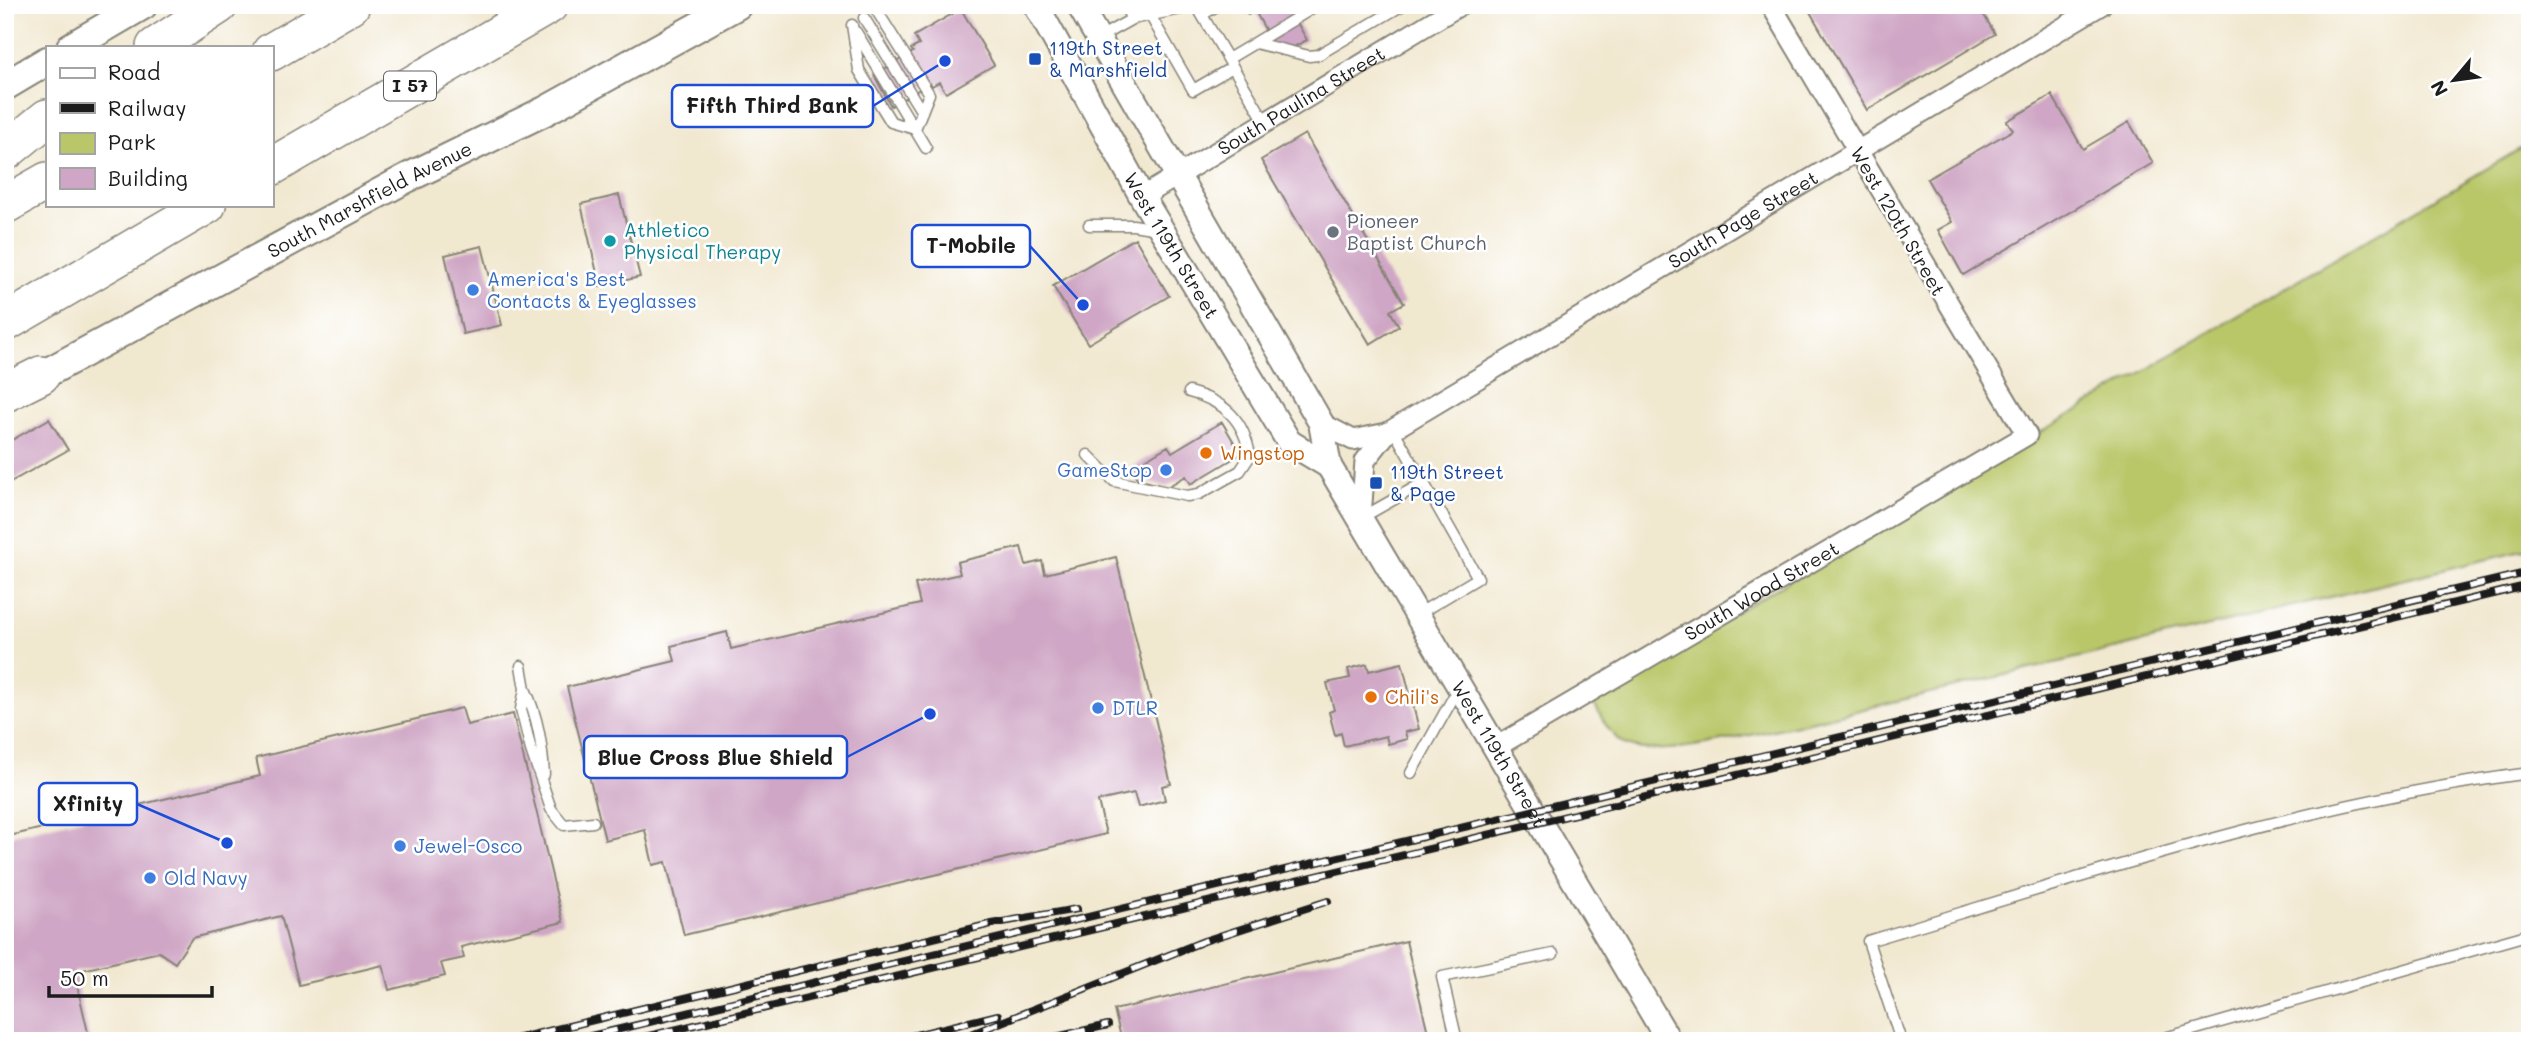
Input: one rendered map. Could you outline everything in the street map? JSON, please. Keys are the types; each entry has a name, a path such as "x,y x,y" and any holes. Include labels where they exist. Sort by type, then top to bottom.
{"highway":[{"path":"157,46 219,5"},
{"path":"273,51 351,5"},
{"name":"I 57","path":"273,166 549,5"},
{"path":"5,152 46,119"},
{"path":"5,205 46,182"},
{"path":"5,323 205,206"},
{"path":"5,395 41,375"}],"main road":[{"path":"73,46 143,5"},
{"name":"South Marshfield Avenue","path":"41,375 407,178 545,111 737,5"},
{"path":"5,86 46,62"}],"street":[{"name":"West 119th Street","path":"1036,5 1142,197 1289,442 1329,466"},
{"name":"West 119th Street","path":"1079,5 1321,424 1329,466 1669,1041"},
{"name":"South Paulina Street","path":"1142,197 1460,5"},
{"name":"South Page Street","path":"1321,424 1353,440 1390,431 2101,5"},
{"name":"West 120th Street","path":"1774,6 2027,435"},
{"name":"South Page Street","path":"1361,518 1365,461 1390,431"},
{"name":"South Wood Street","path":"1496,747 2027,435"}],"lane":[{"path":"1124,5 1132,19"},
{"path":"1098,38 1132,19 1218,5"},
{"path":"1150,15 1193,90 1255,43 1318,5"},
{"path":"1255,43 1309,56 1318,55 1403,5"},
{"path":"1198,9 1266,123"},
{"path":"877,10 929,94 915,129"},
{"path":"864,18 922,112"},
{"path":"915,129 891,122 859,70 852,25 915,129 926,148"},
{"path":"1089,225 1133,225 1161,229"},
{"path":"1088,455 1114,481 1176,495 1199,494 1240,471 1250,456 1249,448 1229,411 1211,397 1189,392"},
{"path":"1390,431 1478,578 1418,614"},
{"path":"1361,518 1423,483"},
{"path":"521,666 542,745 544,785 551,809 558,820 575,826 593,822"},
{"path":"1412,773 1460,685"},
{"path":"1901,1041 1868,941 2167,852 2351,804 2455,782 2530,773"},
{"path":"2154,1041 2530,934"},
{"path":"1457,1041 1442,977 1553,954"}],"green space":[{"path":"2530,143 2530,549 1793,726 1708,744 1642,749 1627,745 1615,737 1606,724 1591,698"}],"building":[{"path":"1242,5 1287,5 1307,40 1279,55 1255,11 1248,15"},
{"path":"1806,5 1978,5 1995,34 1867,110"},
{"path":"961,9 994,65 946,93 939,82 932,86 930,83 891,106 874,75 913,52 911,49 919,45 914,36"},
{"path":"2052,95 2083,149 2129,122 2153,163 1963,275 1938,230 1952,222 1927,179 2013,130 2007,121"},
{"name":"Pioneer Baptist Church","path":"1305,134 1404,303 1390,311 1399,326 1370,344 1261,160"},
{"name":"Athletico Physical Therapy","path":"619,195 640,277 600,286 581,204"},
{"path":"1135,238 1169,296 1088,344 1053,286"},
{"name":"America's Best Contacts & Eyeglasses","path":"482,246 502,325 463,334 445,255"},
{"path":"49,419 68,450 5,485 5,444"},
{"path":"1222,422 1241,454 1191,484 1186,476 1167,487 1145,481 1140,483 1131,468 1168,446 1172,452"},
{"path":"1021,547 1026,565 1042,561 1045,574 1116,557 1171,784 1162,786 1165,800 1138,807 1134,793 1098,801 1106,834 684,935 666,862 653,865 645,830 605,840 567,687 675,661 671,646 727,632 731,649 920,604 915,584 960,574 957,562"},
{"name":"Chili's","path":"1402,663 1419,729 1405,732 1407,739 1388,744 1386,736 1344,746 1341,733 1335,735 1329,712 1334,710 1327,683 1350,678 1348,669 1367,664 1369,671"},
{"path":"462,708 467,725 513,714 563,922 461,947 464,958 441,963 445,976 389,990 383,965 299,985 281,916 192,938 175,963 159,952 74,972 90,1041 5,1041 5,837 260,776 256,758"},
{"path":"1406,941 1430,1041 1122,1041 1114,1010"}],"railway":[{"path":"570,1041 2530,572"},
{"path":"628,1041 2530,585"},
{"path":"954,1041 1204,941 1328,901"},
{"path":"507,1041 991,924 1077,909"},
{"path":"891,1041 998,1015"},
{"path":"1039,1041 1108,1025"}],"place":[{"name":"119th Street & Marshfield","path":"1035,59"},
{"name":"Fifth Third Bank","path":"945,61"},
{"name":"Pioneer Baptist Church","path":"1333,232"},
{"name":"Athletico Physical Therapy","path":"610,241"},
{"name":"America's Best Contacts & Eyeglasses","path":"473,290"},
{"name":"T-Mobile","path":"1083,305"},
{"name":"Wingstop","path":"1206,453"},
{"name":"GameStop","path":"1166,470"},
{"name":"119th Street & Page","path":"1376,483"},
{"name":"Chili's","path":"1371,697"},
{"name":"DTLR","path":"1098,708"},
{"name":"Blue Cross Blue Shield","path":"930,714"},
{"name":"Xfinity","path":"227,843"},
{"name":"Jewel-Osco","path":"400,846"},
{"name":"Old Navy","path":"150,878"}]}
